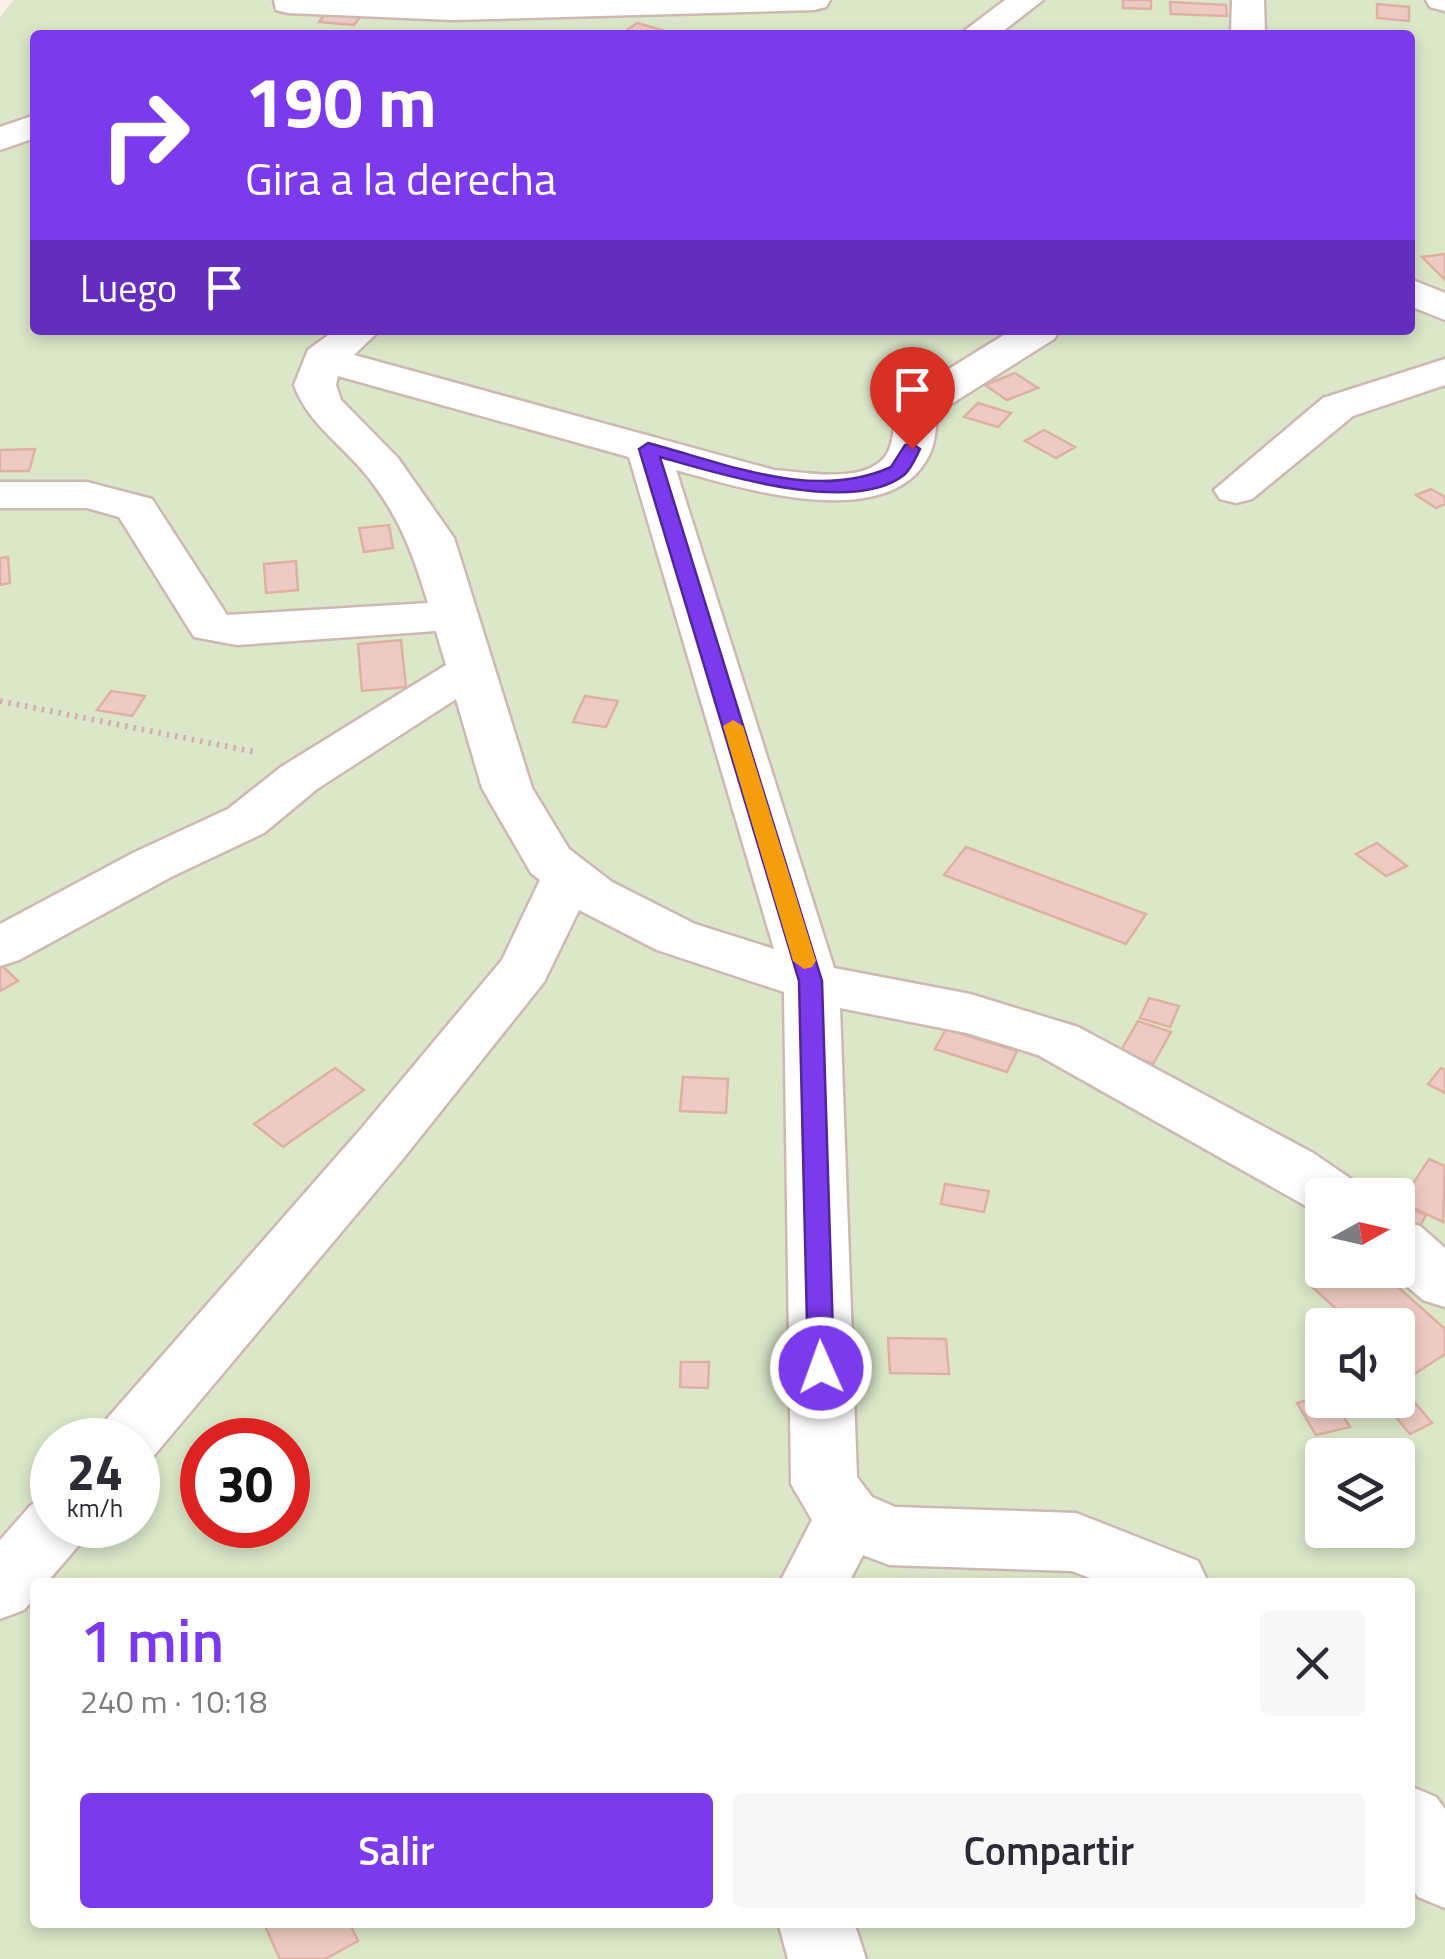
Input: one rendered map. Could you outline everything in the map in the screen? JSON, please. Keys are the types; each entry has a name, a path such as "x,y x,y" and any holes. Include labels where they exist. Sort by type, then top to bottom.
{"street":[{"path":"278,30 290,1 453,10 814,0"},
{"path":"983,30 1027,0"},
{"path":"1248,0 1248,30"},
{"path":"0,139 30,128"},
{"path":"1415,293 1445,308"},
{"path":"1032,335 917,407 912,449 898,471 876,481 848,485 772,483 648,449 342,344 315,385 322,404 382,467 431,538 507,788 550,862 568,878 620,910 676,937 811,981 880,999 970,1014 1058,1042 1305,1178"},
{"path":"1236,490 1338,407 1445,371"},
{"path":"648,449 811,981 824,1484 848,1517 889,1536 1076,1542 1164,1578"},
{"path":"0,494 115,498 136,508 211,628 236,631 456,615"},
{"path":"0,947 152,865 246,821 408,706 472,670"},
{"path":"147,1418 381,1145 525,969 568,878"},
{"path":"1415,1257 1445,1283"},
{"path":"816,1578 848,1517"},
{"path":"0,1590 36,1548"},
{"path":"1415,1828 1445,1872"},
{"path":"818,1928 827,1959"}],"path":[{"path":"0,701 320,766"}],"green space":[{"path":"14,0 1445,0 1445,1959 0,1959 0,17"}],"building":[{"path":"1123,0 1151,0 1151,9 1123,8"},
{"path":"1170,2 1226,5 1227,16 1171,14"},
{"path":"1377,4 1409,7 1409,21 1377,18"},
{"path":"328,10 363,13 354,25 319,22"},
{"path":"637,23 662,30 627,30"},
{"path":"1445,254 1445,280 1422,257"},
{"path":"1015,373 1038,388 1007,400 985,385"},
{"path":"978,403 1011,413 998,427 964,417"},
{"path":"1044,430 1075,447 1056,458 1025,441"},
{"path":"35,449 29,471 0,471 0,450"},
{"path":"1431,489 1445,497 1445,504 1436,508 1416,495"},
{"path":"389,525 393,548 364,552 359,528"},
{"path":"8,557 10,583 0,585 0,558"},
{"path":"296,561 298,590 266,593 264,564"},
{"path":"401,640 406,687 362,691 358,644"},
{"path":"111,691 145,696 132,716 97,710"},
{"path":"585,696 618,701 606,727 573,722"},
{"path":"1377,843 1407,866 1386,876 1356,854"},
{"path":"966,847 1146,914 1126,944 944,875"},
{"path":"0,964 18,981 0,991"},
{"path":"1149,998 1179,1006 1170,1027 1140,1018"},
{"path":"1138,1021 1171,1032 1153,1064 1120,1052"},
{"path":"946,1029 1017,1051 1007,1072 935,1049"},
{"path":"335,1068 364,1090 283,1147 254,1124"},
{"path":"1441,1068 1445,1070 1445,1093 1428,1084"},
{"path":"683,1077 728,1079 726,1113 680,1111"},
{"path":"1429,1159 1445,1166 1443,1222 1415,1209 1415,1180"},
{"path":"945,1184 989,1191 984,1212 941,1204"},
{"path":"1415,1210 1426,1215 1420,1226 1415,1224"},
{"path":"1313,1288 1399,1288 1445,1329 1445,1354 1415,1374 1415,1308 1335,1308"},
{"path":"888,1338 946,1339 949,1374 890,1373"},
{"path":"681,1362 709,1362 708,1388 680,1387"},
{"path":"1305,1401 1305,1416 1297,1403"},
{"path":"1415,1403 1432,1423 1410,1434 1396,1418 1415,1418"},
{"path":"1306,1418 1344,1418 1350,1427 1316,1435"},
{"path":"266,1928 352,1928 358,1941 325,1959 280,1959"}],"slow traffic":[{"path":"733,726 804,961"}],"route":[{"path":"821,1368 811,981 648,449 772,483 848,485 876,481 898,471 912,449"}]}
